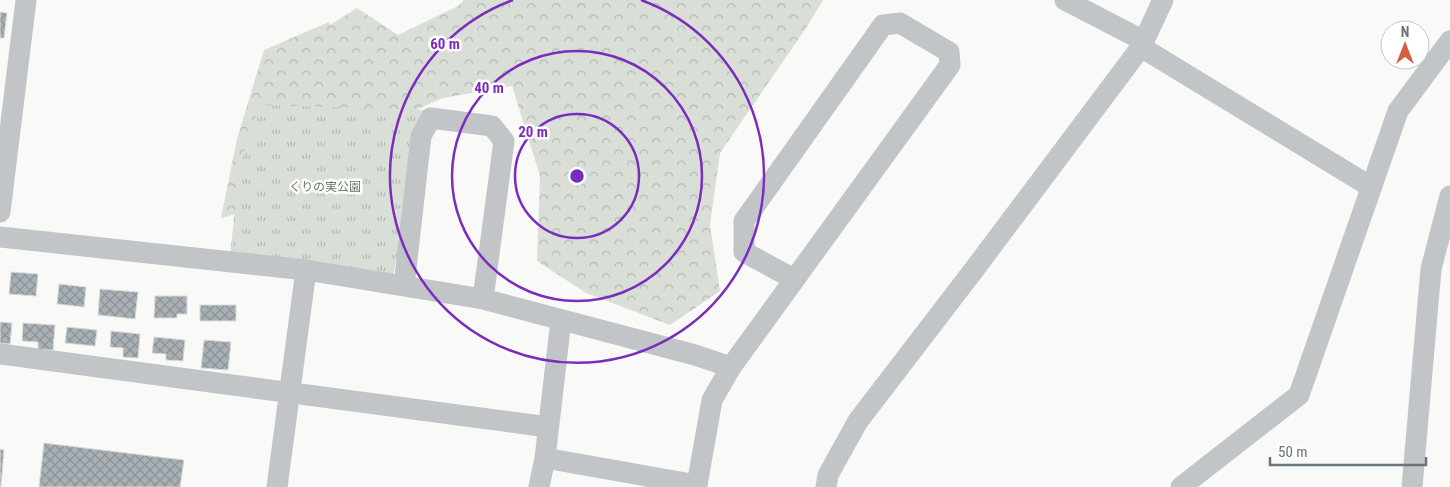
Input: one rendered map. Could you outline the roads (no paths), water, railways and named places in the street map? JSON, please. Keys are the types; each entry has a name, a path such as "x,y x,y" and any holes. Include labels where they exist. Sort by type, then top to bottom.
{"street":[{"path":"0,212 26,0"},
{"path":"1065,0 1142,44 1371,187"},
{"path":"826,487 828,475 858,421 973,271 1142,44 1163,0"},
{"path":"545,458 697,485 712,400 731,367 950,65 948,52 900,24 883,25 744,220 744,252 794,279"},
{"path":"1181,487 1299,395 1398,111 1450,41"},
{"path":"404,286 421,136 424,130 431,118 492,126 504,140 482,299"},
{"path":"1412,487 1431,269 1450,196"},
{"path":"0,238 306,270 482,299 695,354 731,367"},
{"path":"277,487 306,270"},
{"path":"539,487 545,458 561,320"},
{"path":"0,354 548,427"}],"park label":[{"name":"くりの実公園","path":"325,187"}]}
